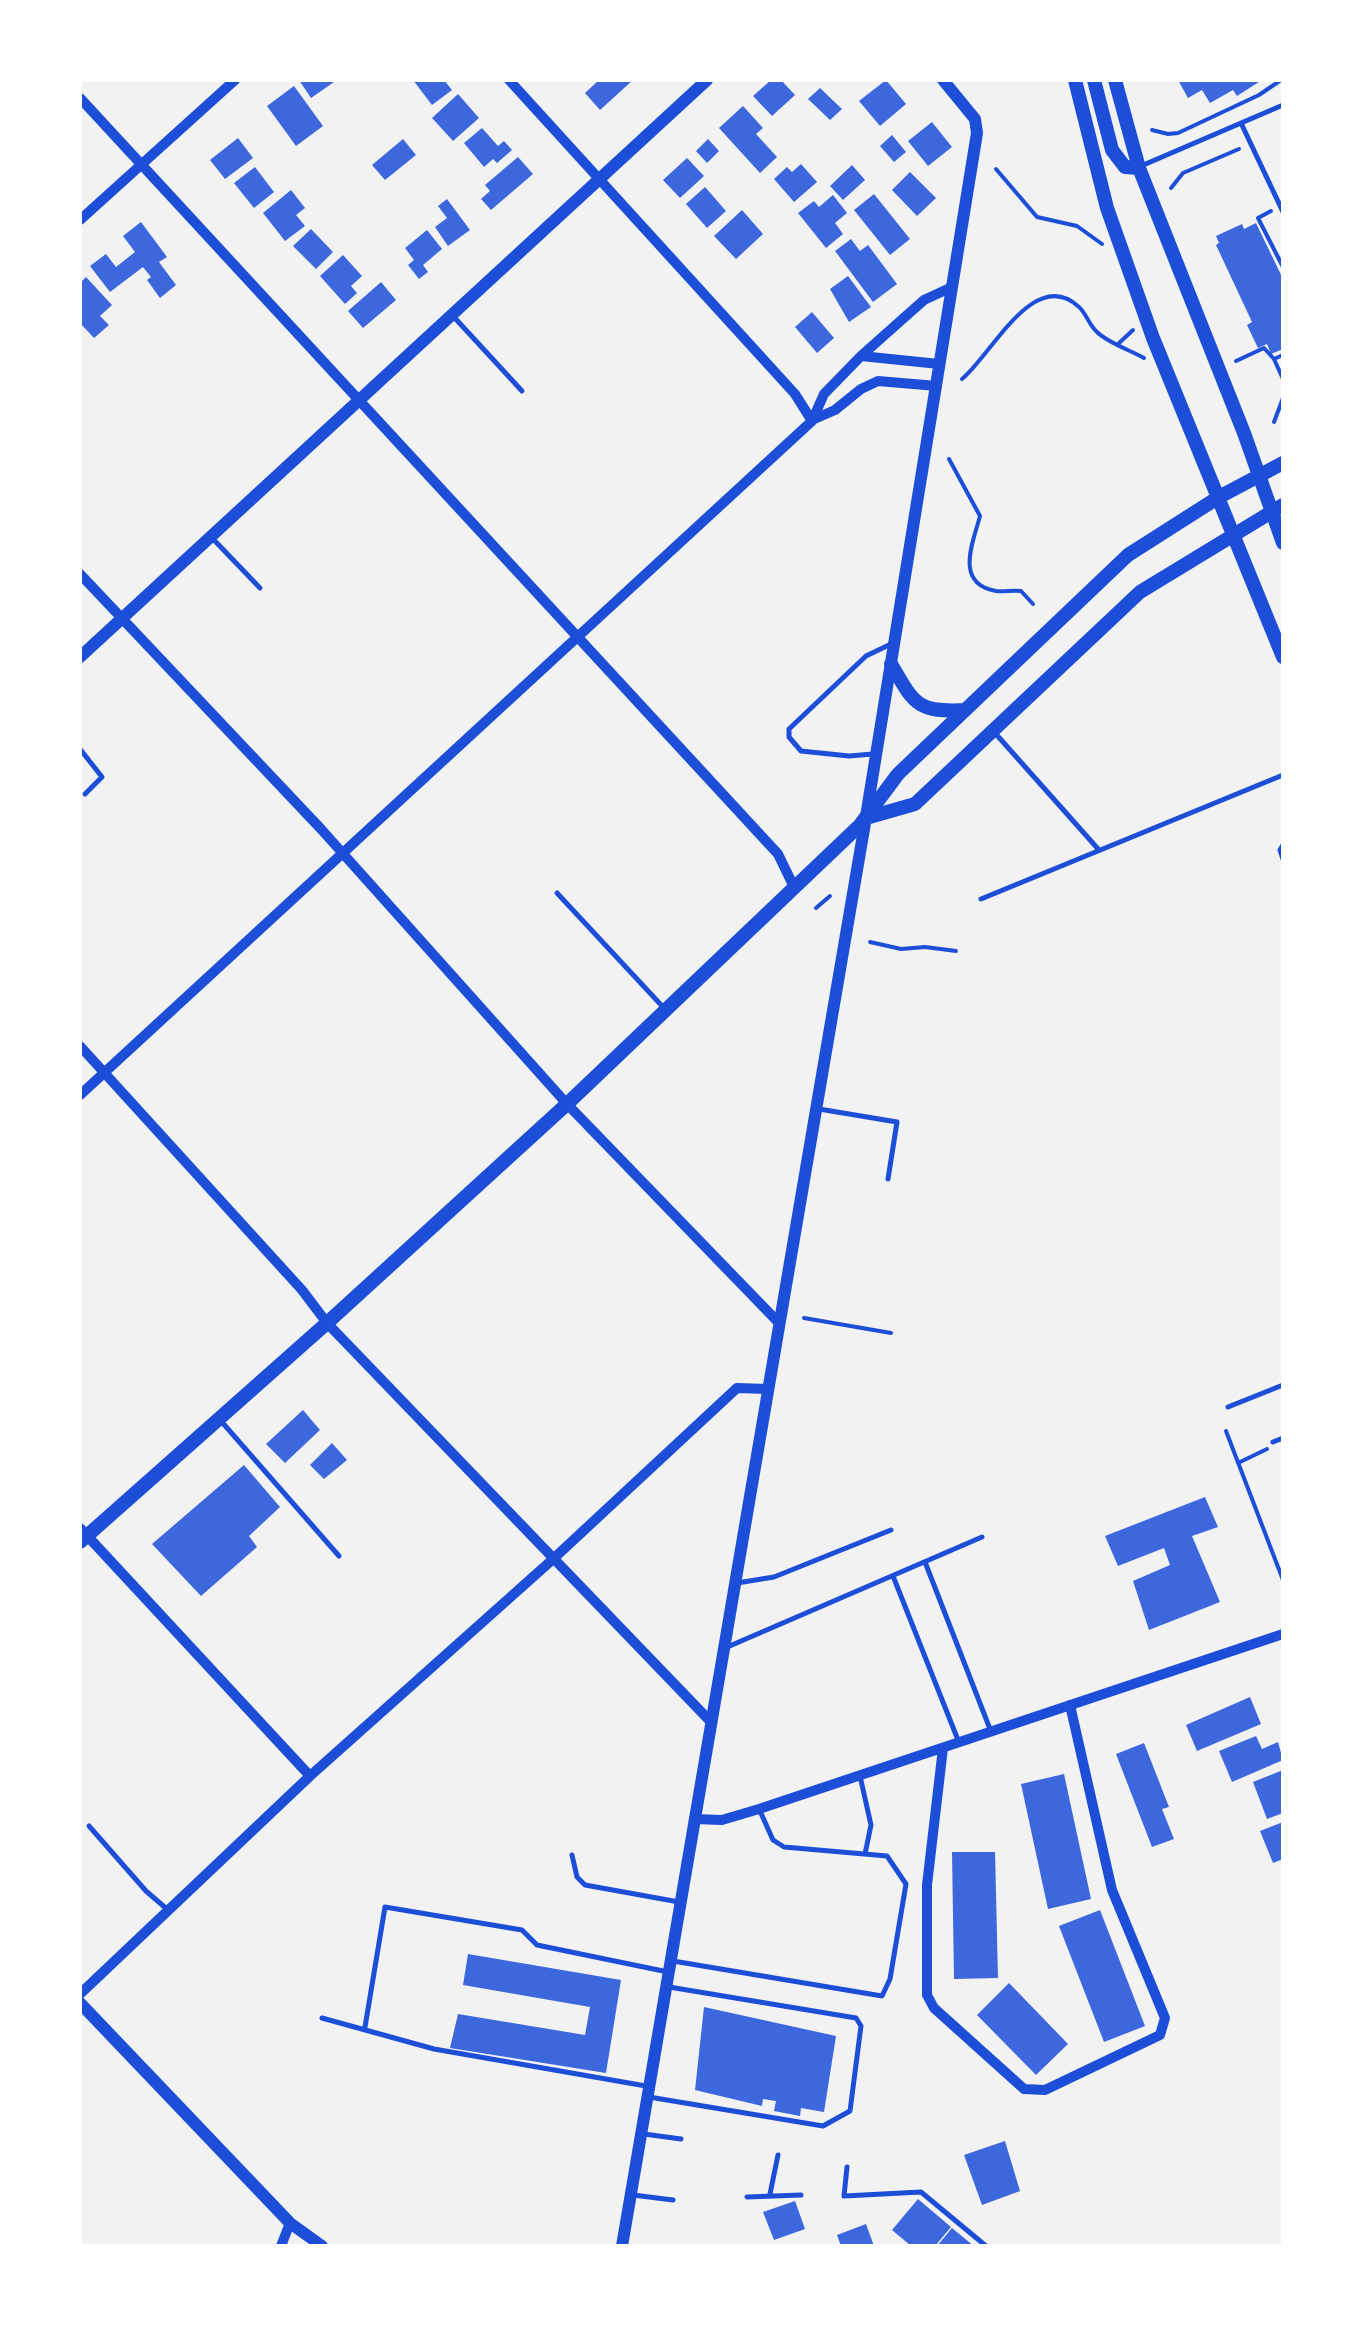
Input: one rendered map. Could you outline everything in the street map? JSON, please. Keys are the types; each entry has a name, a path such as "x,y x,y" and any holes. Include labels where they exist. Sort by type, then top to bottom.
{"main road":[{"path":"1075,80 1098,173 1153,338 1283,656"},
{"path":"1094,80 1114,156 1125,167 1139,168"},
{"path":"1115,80 1139,168 1259,474 1277,508 1283,543"},
{"path":"82,1535 219,1419 567,1104 866,819 898,774 1128,555 1283,462"},
{"path":"866,819 916,804 1140,592 1277,508"},
{"path":"891,664 912,700 922,708 934,712 964,710"}],"street":[{"path":"80,220 235,80"},
{"path":"510,80 795,394 812,421"},
{"path":"80,658 707,80"},
{"path":"622,2246 866,819 976,133 974,119 943,80"},
{"path":"80,98 778,854 794,886"},
{"path":"812,421 824,394 862,356 924,300 952,287"},
{"path":"862,356 940,364"},
{"path":"80,1095 812,421 878,381 937,386"},
{"path":"80,574 341,852 567,1104 779,1323"},
{"path":"80,1046 302,1290 327,1323 710,1721"},
{"path":"80,1994 310,1776 552,1560 736,1388 768,1389"},
{"path":"82,1535 310,1776"},
{"path":"694,1820 722,1820 760,1809 1282,1637"},
{"path":"943,1748 927,1884 928,1994 934,2008 1024,2089 1045,2090 1160,2035 1165,2018 1112,1890 1070,1705"},
{"path":"80,2003 290,2223 322,2246"},
{"path":"281,2246 290,2223"}],"lane":[{"path":"1139,168 1283,104"},
{"path":"1241,123 1283,212"},
{"path":"453,316 522,391"},
{"path":"212,538 260,588"},
{"path":"876,754 801,752 788,737 789,730 866,656 894,643"},
{"path":"993,731 1100,850"},
{"path":"80,749 102,776 85,794"},
{"path":"981,899 1283,774"},
{"path":"1283,845 1283,859"},
{"path":"557,893 665,1010"},
{"path":"816,1108 897,1122 888,1178"},
{"path":"1228,1407 1283,1385"},
{"path":"219,1419 340,1556"},
{"path":"1274,1442 1283,1438"},
{"path":"734,1584 774,1577 891,1530"},
{"path":"722,1649 982,1537"},
{"path":"925,1562 991,1732"},
{"path":"893,1576 958,1743"},
{"path":"860,1776 871,1825 865,1854"},
{"path":"668,1973 882,1996 890,1979 906,1884 887,1856 784,1847 773,1840 760,1809"},
{"path":"89,1826 168,1910"},
{"path":"572,1855 578,1877 585,1885 679,1902"},
{"path":"322,2018 434,2049 823,2126 850,2110 862,2026 856,2018 537,1944 522,1930 385,1907 365,2028"},
{"path":"641,2133 681,2139"},
{"path":"770,2194 778,2156"},
{"path":"847,2167 844,2196 922,2192 986,2246"},
{"path":"630,2195 673,2200"},
{"path":"747,2198 801,2195"}],"path":[{"path":"1152,130 1178,132 1281,80"},
{"path":"1171,188 1184,173 1238,148 1242,152"},
{"path":"996,169 1037,217 1077,226 1102,244"},
{"path":"1266,201 1271,211 1258,218 1283,267"},
{"path":"962,378 975,368 1023,308 1050,296 1079,307 1098,334 1145,358"},
{"path":"1118,344 1134,328"},
{"path":"1236,362 1264,348 1283,378"},
{"path":"1274,359 1283,355"},
{"path":"1274,422 1283,398"},
{"path":"948,459 980,516 968,558 974,576 985,587 997,591 1020,591 1033,604"},
{"path":"816,908 830,896"},
{"path":"870,942 901,949 956,951"},
{"path":"804,1318 891,1333"},
{"path":"1226,1432 1283,1580"},
{"path":"1238,1464 1262,1453 1274,1442"}],"building":[{"path":"299,80 337,80 311,98"},
{"path":"413,80 444,80 452,90 432,105"},
{"path":"599,80 633,80 600,110 585,93"},
{"path":"771,80 781,80 795,95 772,116 753,96"},
{"path":"886,80 906,104 880,126 859,101"},
{"path":"1178,80 1262,80 1237,96 1233,90 1210,103 1202,90 1188,98"},
{"path":"294,86 323,126 296,146 267,106"},
{"path":"820,88 842,109 830,120 808,99"},
{"path":"458,94 479,118 453,141 432,118"},
{"path":"743,106 763,128 756,134 777,157 760,173 719,128"},
{"path":"932,122 952,147 928,166 908,141"},
{"path":"482,128 498,146 504,141 512,150 497,163 493,159 484,167 464,143"},
{"path":"892,135 906,152 894,162 880,146"},
{"path":"238,138 253,158 225,179 210,160"},
{"path":"403,139 416,155 385,180 372,165"},
{"path":"708,139 719,151 707,163 696,151"},
{"path":"518,157 533,174 491,210 481,199 490,191 485,185"},
{"path":"687,158 704,176 680,198 663,180"},
{"path":"801,164 817,182 794,202 774,179 787,167 792,172"},
{"path":"852,165 865,180 843,200 830,186"},
{"path":"255,167 274,192 254,208 234,183"},
{"path":"910,172 936,198 917,216 892,190"},
{"path":"705,187 726,211 707,228 686,204"},
{"path":"291,190 305,208 296,215 305,226 285,241 263,213"},
{"path":"874,194 910,239 890,255 854,210"},
{"path":"833,195 847,213 835,223 843,234 826,248 798,213 814,201 819,207"},
{"path":"447,199 470,230 448,246 435,227 447,218 438,206"},
{"path":"742,210 763,234 736,259 714,236"},
{"path":"141,222 167,257 159,262 176,285 160,298 143,267 110,292 90,266 106,254 116,267 135,252 123,236"},
{"path":"1256,223 1283,279 1283,349 1271,354 1267,344 1258,348 1247,325 1252,322 1216,245 1216,236 1242,224 1244,229"},
{"path":"311,229 333,252 316,269 293,246"},
{"path":"427,230 442,249 423,265 428,272 419,279 408,265 414,260 405,248"},
{"path":"851,239 860,251 868,245 897,284 873,302 835,251"},
{"path":"343,255 362,276 351,286 357,293 345,304 320,276"},
{"path":"848,276 871,307 849,322 830,289"},
{"path":"86,277 112,305 100,316 109,325 94,338 80,323 80,283"},
{"path":"381,282 396,300 363,328 348,311"},
{"path":"812,312 834,338 817,353 795,327"},
{"path":"303,1410 320,1430 285,1463 266,1444"},
{"path":"332,1443 347,1460 324,1479 310,1465"},
{"path":"244,1465 280,1507 249,1536 257,1547 201,1596 152,1544"},
{"path":"1205,1497 1218,1527 1192,1536 1220,1602 1149,1630 1133,1581 1170,1565 1164,1548 1118,1566 1105,1536"},
{"path":"1250,1697 1261,1724 1197,1751 1186,1725"},
{"path":"1256,1736 1262,1749 1278,1742 1283,1760 1232,1782 1219,1751"},
{"path":"1144,1743 1169,1807 1162,1809 1174,1839 1152,1847 1116,1754"},
{"path":"1283,1770 1283,1813 1267,1819 1253,1782"},
{"path":"1064,1774 1091,1899 1048,1909 1021,1784"},
{"path":"1283,1822 1283,1859 1273,1863 1260,1831"},
{"path":"952,1852 995,1852 998,1978 954,1979"},
{"path":"1100,1910 1145,2026 1104,2042 1059,1926"},
{"path":"468,1954 621,1980 606,2073 450,2048 458,2014 585,2035 590,2007 463,1985"},
{"path":"1009,1983 1068,2044 1036,2075 977,2015"},
{"path":"704,2007 836,2036 824,2112 801,2108 800,2116 774,2111 776,2101 763,2099 762,2106 695,2090"},
{"path":"1005,2141 1020,2191 982,2205 964,2155"},
{"path":"918,2199 951,2227 935,2246 911,2246 892,2230"},
{"path":"795,2201 805,2229 774,2240 763,2212"},
{"path":"866,2224 874,2246 841,2246 837,2235"},
{"path":"952,2228 969,2242 974,2246 937,2246"}]}
